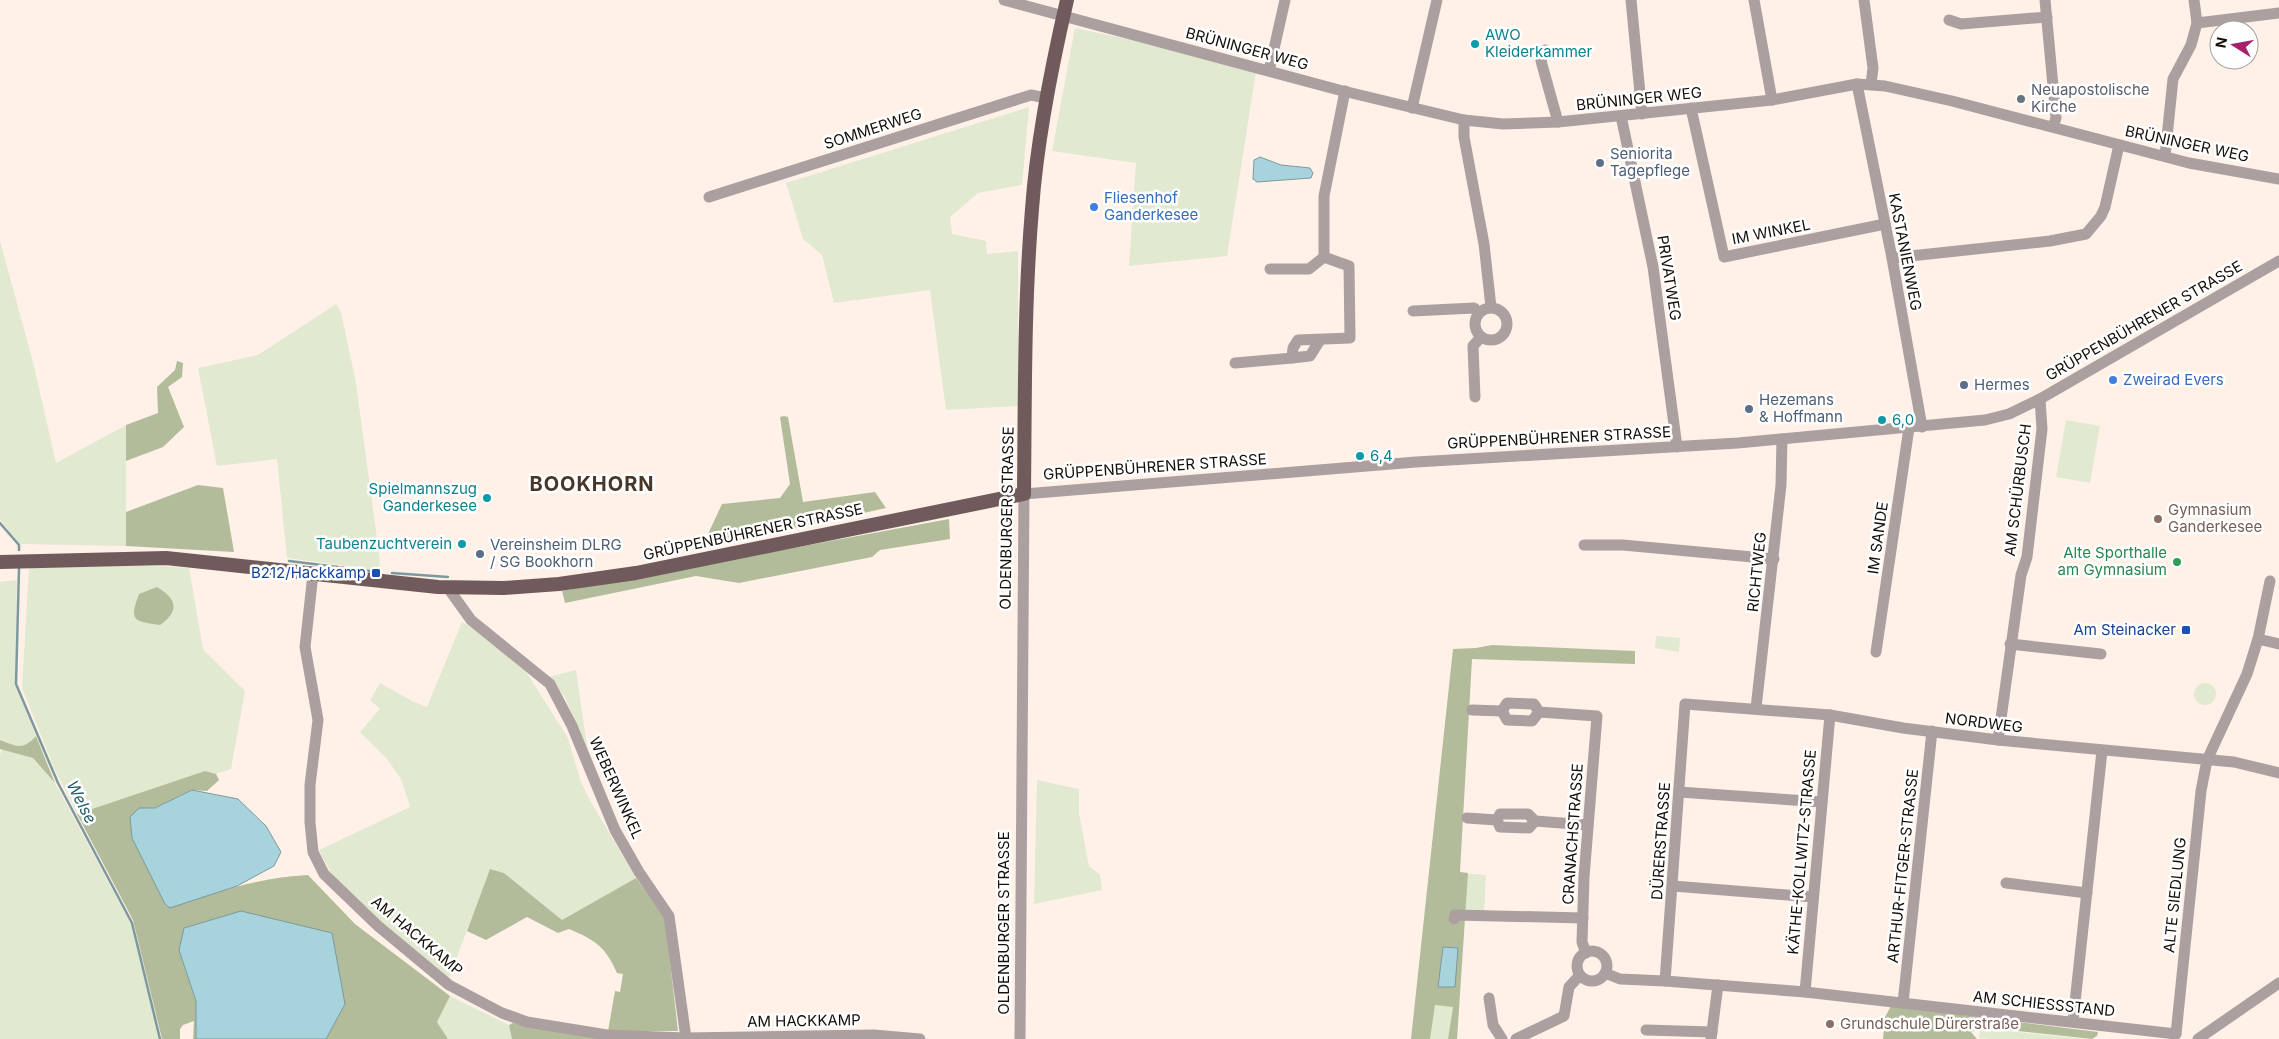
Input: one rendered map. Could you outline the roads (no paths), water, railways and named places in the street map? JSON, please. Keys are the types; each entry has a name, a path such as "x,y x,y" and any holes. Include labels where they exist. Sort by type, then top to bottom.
{"main road":[{"name":"OLDENBURGER STRASSE","path":"1024,494 1026,344 1032,209 1046,98 1067,0"},
{"name":"GRÜPPENBÜHRENER STRASSE","path":"0,562 166,558 448,588 504,588 559,584 636,573 1024,494"}],"street":[{"name":"BRÜNINGER WEG","path":"1004,0 1345,91 1464,120 1503,124 1558,122 1772,100 1857,84 1871,84 1952,101 2228,171 2279,179"},
{"path":"1269,71 1284,0"},
{"path":"1412,108 1437,0"},
{"path":"1631,0 1642,114"},
{"path":"1754,0 1772,100"},
{"path":"1864,0 1873,68 1871,84"},
{"path":"2046,0 2056,118 2053,127"},
{"path":"2165,156 2174,79 2191,45 2197,22 2194,0"},
{"path":"2197,22 2279,13"},
{"path":"1949,20 1961,24 2047,17"},
{"path":"1545,50 1541,61 1558,122"},
{"name":"KASTANIENWEG","path":"1857,84 1892,258 1922,426"},
{"path":"1324,256 1324,196 1345,91"},
{"name":"SOMMERWEG","path":"709,197 1031,94 1046,98"},
{"name":"IM WINKEL","path":"1691,108 1724,256 1885,224"},
{"name":"PRIVATWEG","path":"1621,116 1651,257 1677,447"},
{"path":"1464,120 1464,137 1484,244 1491,308"},
{"path":"1892,258 2050,241 2086,234 2101,216 2105,207 2120,145"},
{"path":"1270,269 1309,268 1324,256"},
{"path":"1292,358 1293,348 1298,340 1350,338 1349,266 1324,256"},
{"name":"GRÜPPENBÜHRENER STRASSE","path":"1024,494 1416,462 1782,439 1985,420 2009,414 2040,399 2279,261"},
{"path":"1413,311 1474,308 1479,313"},
{"path":"1491,308 1504,314 1507,319 1506,329 1496,340 1481,337 1474,325 1479,313 1484,309 1491,308"},
{"path":"1475,397 1473,346 1481,337"},
{"path":"1235,363 1310,356 1320,340"},
{"name":"AM SCHÜRBUSCH","path":"1998,740 2010,644 2021,575 2027,558 2042,429 2040,399"},
{"name":"IM SANDE","path":"1876,652 1909,428"},
{"name":"RICHTWEG","path":"1756,708 1774,559 1783,458 1782,439"},
{"name":"OLDENBURGER STRASSE","path":"1020,1039 1024,494"},
{"path":"1584,545 1623,545 1774,559"},
{"name":"AM HACKKAMP","path":"313,574 305,647 318,720 310,785 310,822 314,852 324,874 378,926 449,984 502,1013 527,1022 607,1036 686,1038 874,1034 920,1039"},
{"path":"2207,760 2247,674 2258,639 2270,581"},
{"name":"WEBERWINKEL","path":"448,588 471,620 550,684 572,726 615,830 639,872 669,916 686,1038"},
{"path":"2258,639 2279,644"},
{"path":"2010,644 2101,654"},
{"path":"1507,703 1534,704 1539,712 1532,721 1507,720 1502,711 1507,703"},
{"name":"NORDWEG","path":"1685,704 1830,715 1932,732 1998,740 2234,762 2279,773"},
{"name":"DÜRERSTRASSE","path":"1665,980 1685,704"},
{"path":"1472,710 1502,711"},
{"name":"CRANACHSTRASSE","path":"1539,712 1597,716 1583,918 1582,942 1586,953"},
{"name":"KÄTHE-KOLLWITZ-STRASSE","path":"1805,992 1830,715"},
{"name":"ARTHUR-FITGER-STRASSE","path":"1903,1003 1932,732"},
{"path":"2072,1021 2102,751"},
{"name":"ALTE SIEDLUNG","path":"2177,1036 2201,790 2207,760"},
{"path":"1679,792 1822,802"},
{"path":"1467,818 1497,820 1500,814 1528,814 1535,821 1588,825"},
{"path":"2006,883 2086,893"},
{"path":"1673,886 1813,896"},
{"path":"1454,918 1455,915 1583,918"},
{"path":"1596,952 1601,954 1607,963 1605,973 1600,979 1591,981 1580,975 1579,960 1586,953 1596,952"},
{"path":"1605,973 1620,979 1665,980 1805,992 1903,1003"},
{"path":"1516,1039 1564,1016 1569,987 1580,975"},
{"path":"2198,1039 2279,983"},
{"path":"1646,1030 1711,1036 1718,985"},
{"path":"1489,998 1493,1025 1502,1039"},
{"name":"AM SCHIESSSTAND","path":"1903,1003 2072,1021 2177,1036"}],"water":[{"path":"1260,157 1281,165 1310,168 1313,173 1311,178 1257,182 1253,179 1254,160"},
{"path":"192,790 238,799 266,826 281,852 274,866 237,886 170,908 165,904 132,838 130,817 139,808 155,808"},
{"path":"241,911 332,933 345,1004 326,1039 196,1039 196,1001 179,950 184,928"},
{"path":"1443,947 1458,948 1455,987 1438,987"}],"waterway":[{"name":"Welse","path":"0,523 19,545 19,550"},
{"path":"289,561 379,572"},
{"name":"Welse","path":"19,569 16,684 58,783 132,923 160,1039"},
{"path":"392,573 448,577"}],"place":[{"name":"AWO Kleiderkammer","path":"1475,44"},
{"name":"Neuapostolische Kirche","path":"2021,99"},
{"name":"Seniorita Tagepflege","path":"1600,163"},
{"name":"Fliesenhof Ganderkesee","path":"1094,207"},
{"name":"Zweirad Evers","path":"2113,380"},
{"name":"Hermes","path":"1964,385"},
{"name":"Hezemans & Hoffmann","path":"1749,409"},
{"name":"6,0","path":"1882,420"},
{"name":"6,4","path":"1360,456"},
{"name":"Spielmannszug Ganderkesee","path":"487,498"},
{"name":"Gymnasium Ganderkesee","path":"2158,519"},
{"name":"Taubenzuchtverein","path":"462,544"},
{"name":"Vereinsheim DLRG / SG Bookhorn","path":"480,554"},
{"name":"Alte Sporthalle am Gymnasium","path":"2177,562"},
{"name":"B212/Hackkamp","path":"376,573"},
{"name":"Am Steinacker","path":"2186,630"},
{"name":"Grundschule Dürerstraße","path":"1830,1024"}],"district":[{"name":"BOOKHORN","path":"592,484"}]}
